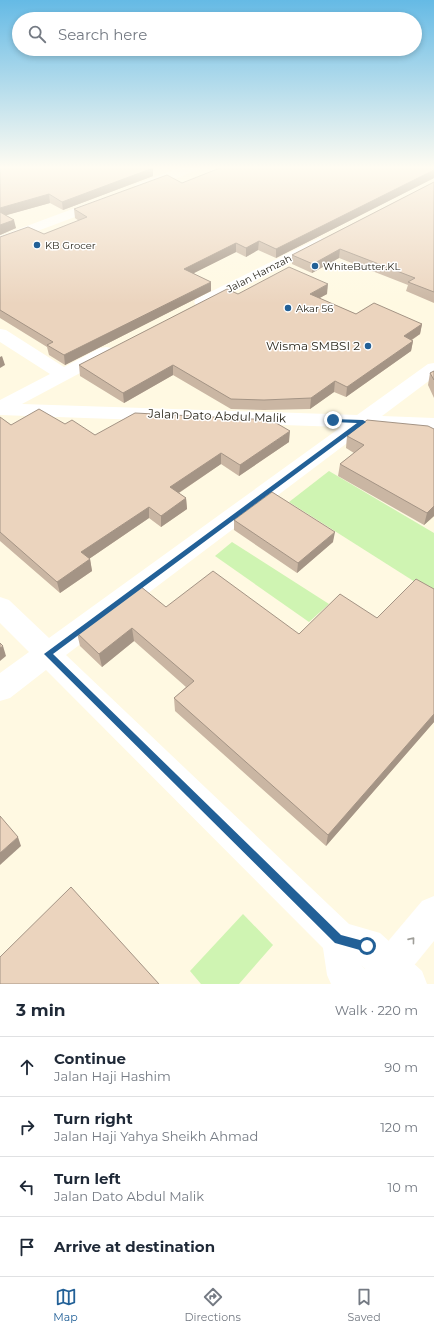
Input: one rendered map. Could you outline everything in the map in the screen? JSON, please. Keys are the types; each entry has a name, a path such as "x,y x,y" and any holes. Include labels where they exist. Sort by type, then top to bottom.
{"street":[{"path":"0,241 76,212"},
{"name":"Jalan Hamzah","path":"190,308 330,237"},
{"path":"0,334 63,374"},
{"path":"0,408 122,344"},
{"path":"0,689 434,368"},
{"name":"Jalan Dato Abdul Malik","path":"0,408 434,424"},
{"path":"0,607 339,940 367,946 392,978 434,913"},
{"path":"339,940 345,975 354,984"}],"green space":[{"path":"329,471 434,533 434,594 289,502"},
{"path":"232,542 329,604 309,622 215,556"},
{"path":"243,914 273,945 239,984 201,984 190,971"}],"building":[{"path":"0,212 14,220 0,225"},
{"path":"79,212 350,212 276,249 259,241 246,248 236,243 184,269 211,282 64,355 47,345 53,342 0,310 0,237 28,227 44,234 87,217"},
{"path":"376,212 434,212 434,292 408,282 415,278 340,249 313,264 292,255"},
{"path":"289,267 328,284 310,294 356,314 374,303 422,324 404,336 413,341 347,387 335,381 311,398 264,400 231,399 173,365 123,393 79,365 227,289 238,294"},
{"path":"434,371 434,380 430,373"},
{"path":"39,409 65,424 72,420 95,435 135,413 271,420 290,431 240,465 221,453 170,487 186,498 161,516 149,507 81,552 90,559 57,582 0,532 0,417 11,425"},
{"path":"367,420 428,426 434,429 434,506 427,513 340,464 364,445 347,436"},
{"path":"272,492 335,532 298,563 234,520"},
{"path":"213,571 299,634 340,594 377,618 416,579 434,589 434,714 328,835 174,698 194,681 132,628 99,654 77,633 140,586 166,607"},
{"path":"0,816 18,837 0,853"},
{"path":"71,887 159,984 0,984 0,957"}],"place":[{"name":"KB Grocer","path":"37,245"},
{"name":"WhiteButter.KL","path":"315,266"},
{"name":"Akar 56","path":"288,308"},
{"name":"Wisma SMBSI 2","path":"368,346"}],"route":[{"path":"333,420 363,422 48,654 339,940 367,946"}]}
